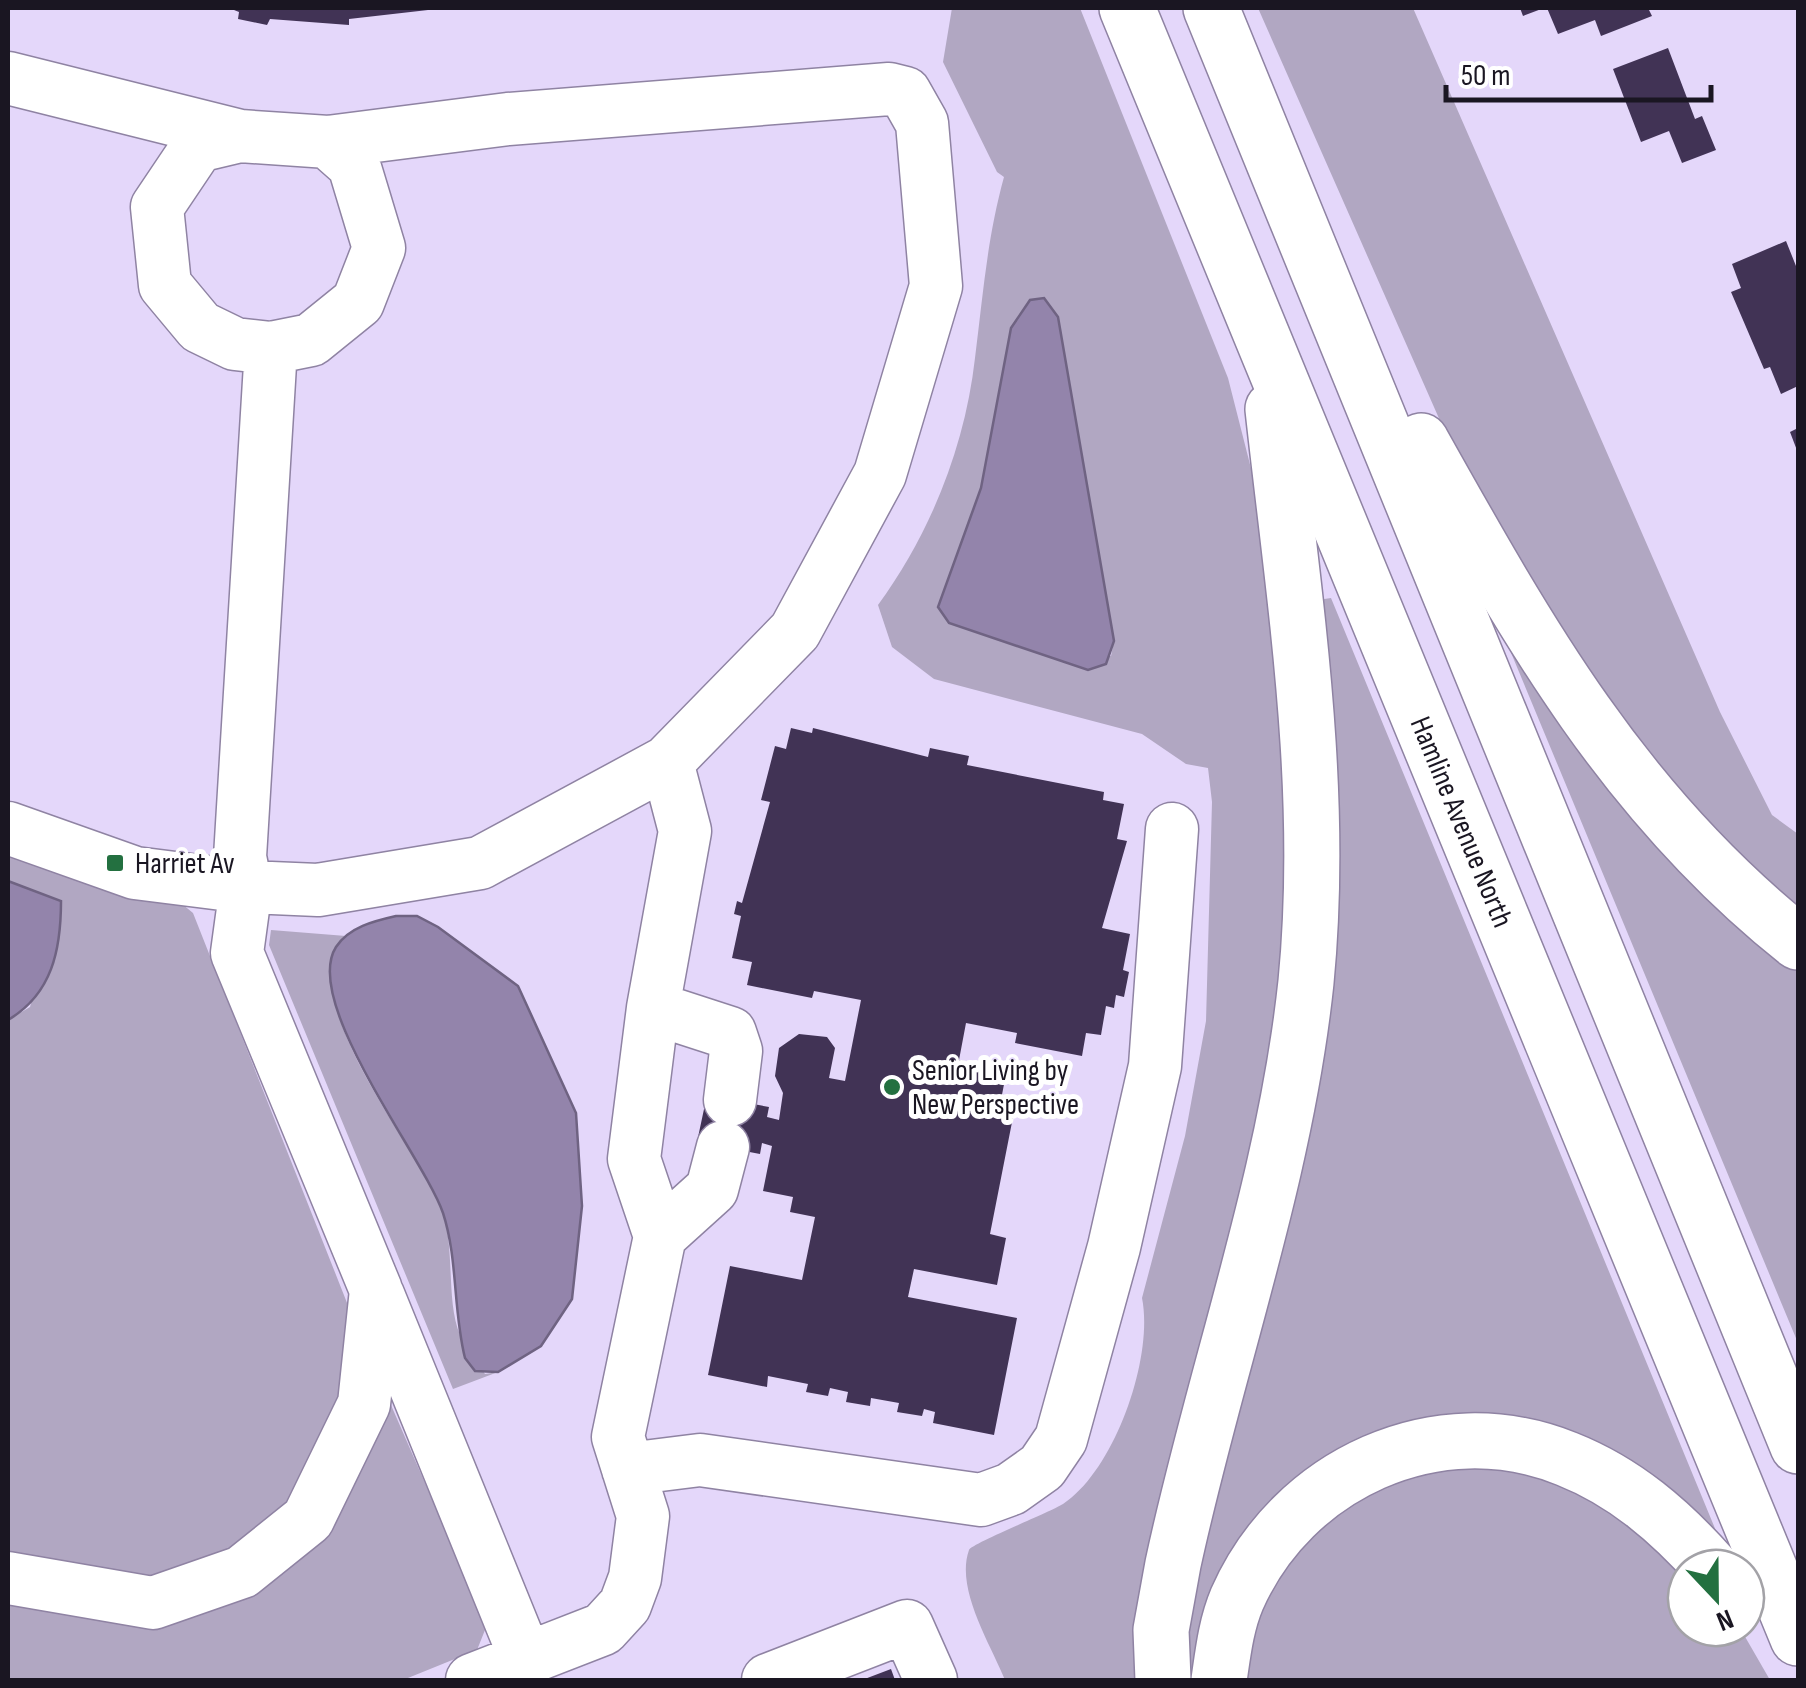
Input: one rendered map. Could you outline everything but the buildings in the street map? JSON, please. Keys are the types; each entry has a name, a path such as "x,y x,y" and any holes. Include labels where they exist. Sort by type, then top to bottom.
{"highway":[{"name":"Hamline Avenue North","path":"1127,8 1798,1638"},
{"path":"1211,8 1798,1446"},
{"path":"1306,236 1509,595 1592,727 1706,862 1798,942"},
{"path":"1163,1680 1161,1630 1174,1564 1285,1125 1306,981 1314,830 1307,686 1266,346"},
{"path":"1218,1680 1224,1638 1237,1600 1258,1560 1284,1525 1353,1468 1417,1446 1468,1442 1517,1446 1564,1458 1610,1479 1650,1506 1692,1548"},
{"path":"1766,1630 1798,1666"}],"lane":[{"path":"8,78 240,136 328,142 508,119 889,89 905,93 917,108 922,124 936,286 880,474 794,631 667,762 578,814 480,863 318,890 246,887 135,873 8,828"},
{"path":"240,136 198,146 157,207 164,285 200,328 235,344 270,348 312,340 358,302 379,248 354,165 328,142"},
{"path":"270,348 240,857 246,887 236,952 526,1660"},
{"path":"472,1680 604,1629 625,1605 635,1578 643,1516 618,1437 660,1236 634,1159 653,1008 684,831 667,762"},
{"path":"628,1469 700,1460 982,1500 1011,1490 1042,1468 1061,1439 1114,1248 1155,1066 1172,829"},
{"path":"653,1008 730,1033 736,1051 712,1189 660,1236"},
{"path":"8,1578 153,1603 242,1572 308,1519 364,1404 376,1290"},
{"path":"768,1680 907,1626 931,1680"}],"shaded area":[{"path":"952,8 1080,8 1228,378 1284,598 1290,1004 1144,1680 1005,1680 971,1599 966,1565 973,1547 1063,1504 1082,1488 1114,1439 1136,1380 1142,1350 1142,1298 1185,1136 1206,1021 1212,802 1208,768 1186,764 1142,734 934,679 892,647 878,605 914,549 954,457 970,391 989,245 1004,177 997,172 943,62","holes":["1044,299 1058,317 1114,641 1111,656 938,607 981,488 1011,328 1030,300"]},
{"path":"1258,8 1413,8 1720,712 1772,815 1798,834 1798,920 1635,756 1445,432"},
{"path":"1044,298 1058,317 1114,641 1106,664 1088,670 949,623 938,607 981,488 1011,328 1030,300"},
{"path":"1331,598 1721,1543 1647,1482 1353,1450 1204,1680 1189,1680 1186,1614 1252,1340 1318,600"},
{"path":"1502,631 1798,958 1798,1343"},
{"path":"8,852 176,899 193,913 353,1318 487,1625 477,1650 403,1680 8,1680 8,1020 30,1007 60,901 8,881"},
{"path":"8,881 61,901 59,937 51,969 35,997 8,1020"},
{"path":"396,916 417,916 438,927 518,986 576,1113 582,1206 572,1299 541,1346 498,1372 475,1371 465,1358 443,1213 369,1080 335,1004 330,972 336,947 355,930"},
{"path":"271,930 346,936 333,964 334,998 346,1035 443,1213 453,1307 460,1335 485,1374 498,1372 453,1389 269,945"},
{"path":"1437,1461 1581,1481 1666,1551 1666,1648 1752,1648 1770,1680 1236,1680 1254,1604 1325,1510"}],"place":[{"name":"Harriet Av","path":"115,863"},
{"name":"Senior Living by New Perspective","path":"892,1087"}]}
